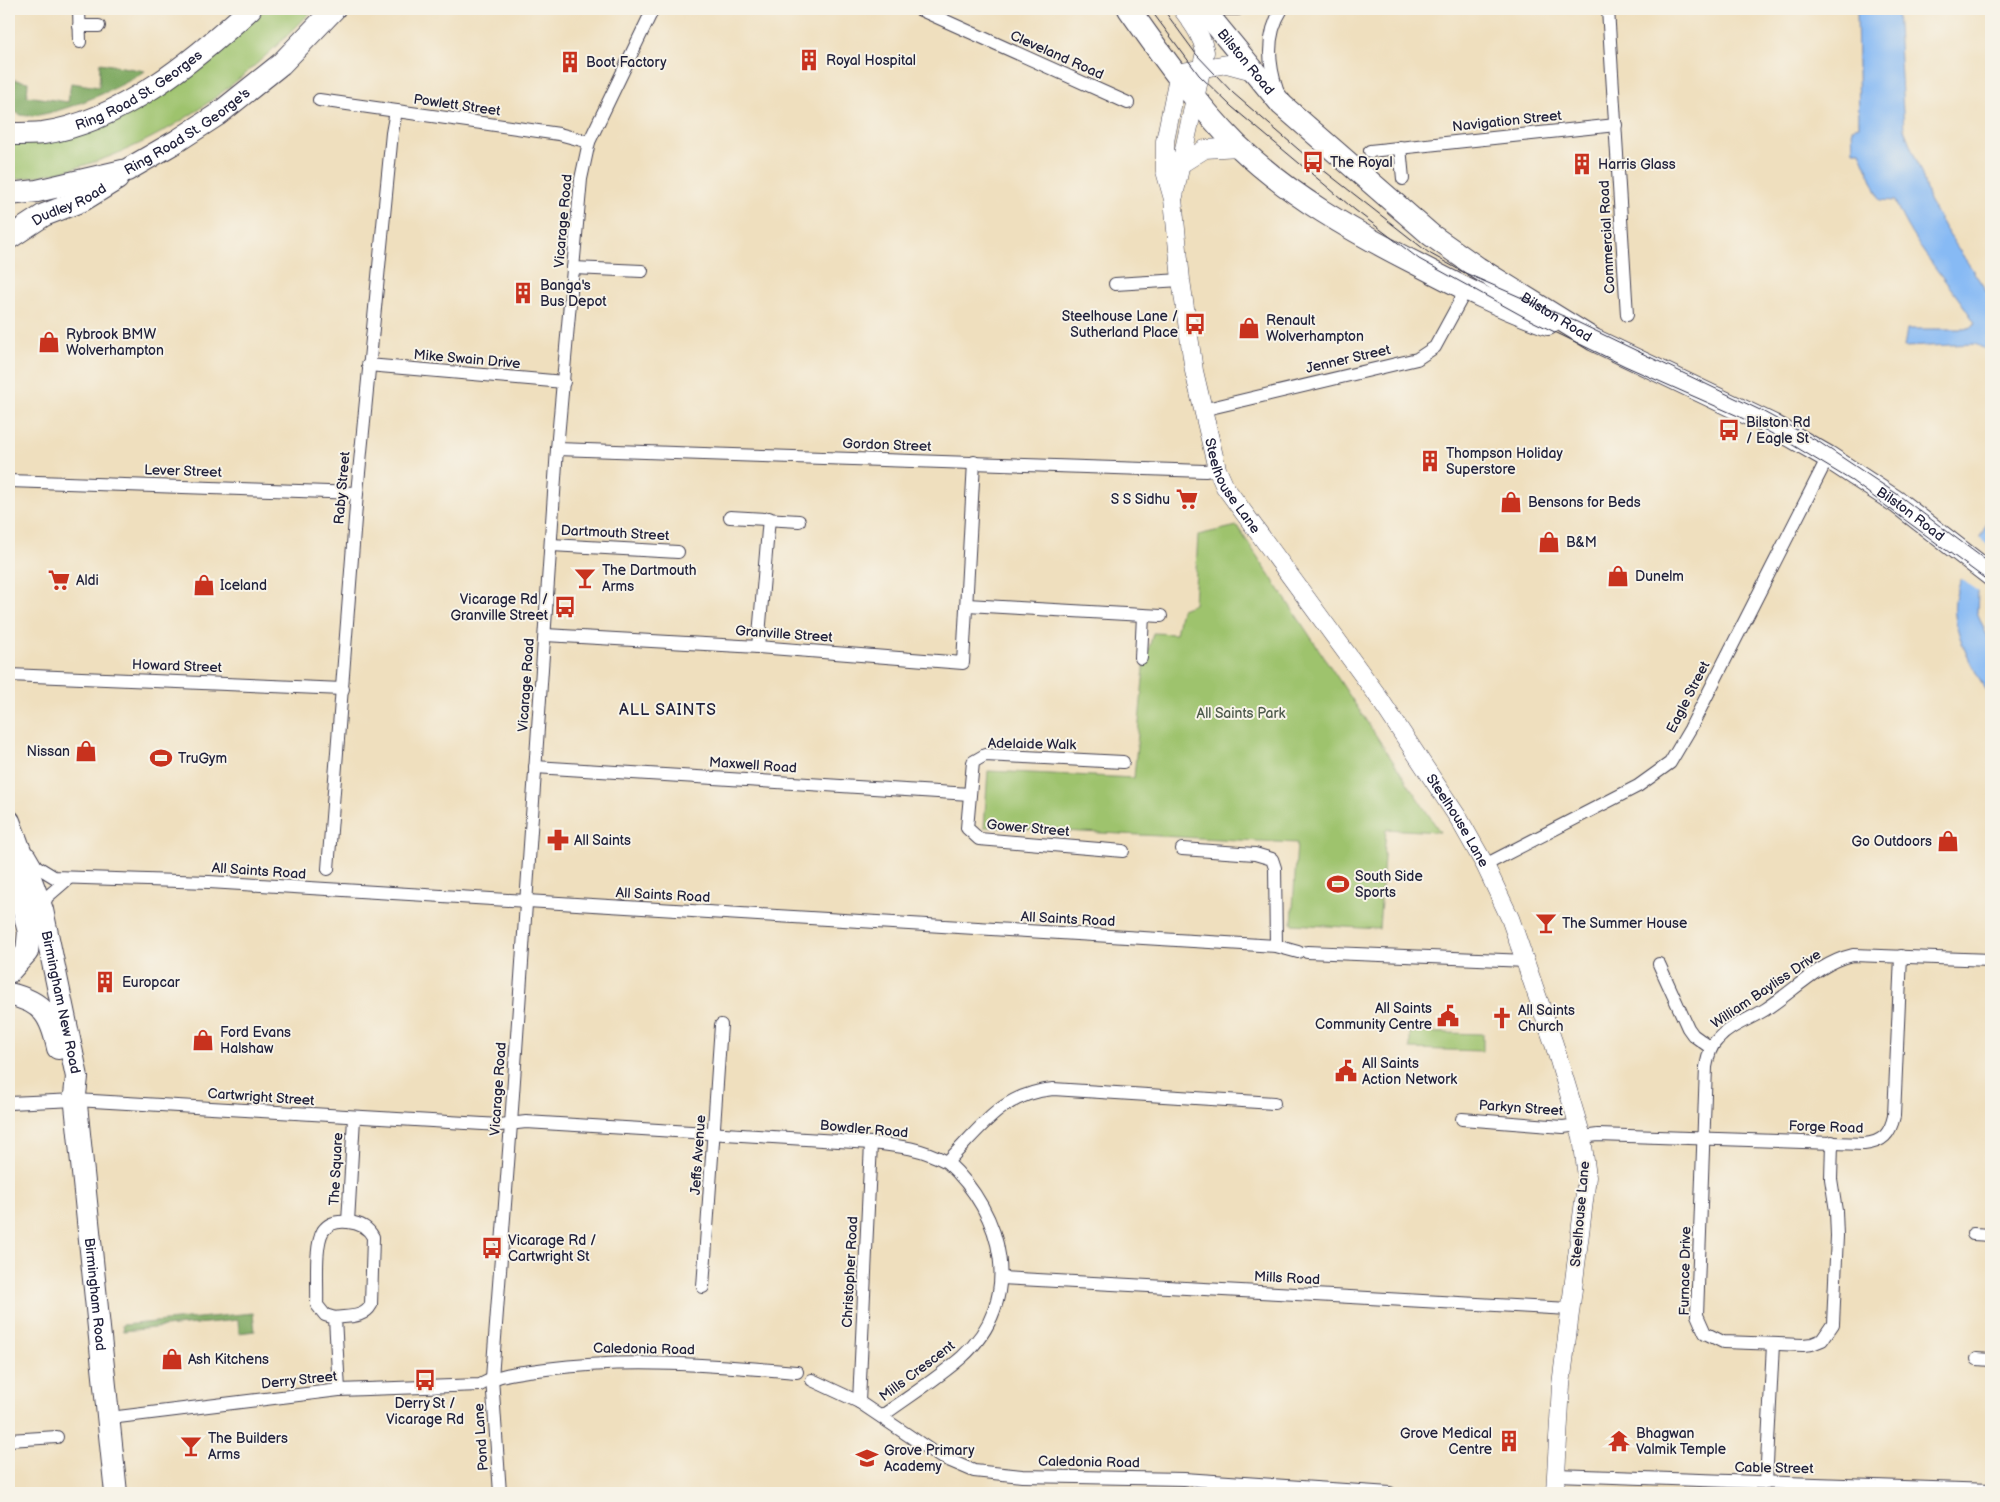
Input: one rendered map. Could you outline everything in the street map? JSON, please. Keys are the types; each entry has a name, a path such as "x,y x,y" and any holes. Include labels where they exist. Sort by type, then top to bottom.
{"highway":[{"name":"Ring Road St. Georges","path":"9,134 44,133 76,125 144,94 211,46 250,9"},
{"name":"Ring Road St. George's","path":"9,194 36,192 127,170 217,115 281,64 334,9"},
{"name":"Bilston Road","path":"1129,9 1193,97 1239,146 1294,194 1329,217 1466,290 1500,305 1594,340 1772,424 1828,457 1898,503 1991,575"},
{"name":"Bilston Road","path":"1203,9 1282,104 1431,236 1478,268 1594,340"},
{"name":"Dudley Road","path":"9,238 44,215 83,200 113,183 127,170"},
{"path":"9,821 42,910"},
{"path":"9,821 20,896 29,932 27,952 9,972"},
{"name":"Birmingham New Road","path":"42,910 56,967 77,1077 76,1097"},
{"path":"9,994 39,1006 50,1020 64,1079 76,1097"},
{"name":"Birmingham Road","path":"76,1097 110,1418 116,1493"}],"street":[{"path":"79,9 80,42"},
{"name":"Vicarage Road","path":"492,1378 557,449 581,179 590,142 653,9"},
{"name":"Cleveland Road","path":"919,9 1128,103"},
{"name":"Steelhouse Lane","path":"1174,199 1193,97 1204,52 1203,41 1182,9"},
{"path":"1224,9 1238,9"},
{"path":"1282,9 1272,30 1270,58 1282,104"},
{"name":"Commercial Road","path":"1608,9 1626,314"},
{"path":"79,26 99,26"},
{"path":"1178,77 1184,70 1227,64 1253,71"},
{"name":"Steelhouse Lane","path":"1178,77 1165,141 1165,171 1174,199 1181,280 1202,410 1217,470 1237,505 1375,692 1459,819 1486,865 1527,961 1580,1131 1586,1177 1561,1385 1555,1493"},
{"name":"Powlett Street","path":"319,100 559,134 590,142"},
{"name":"Raby Street","path":"328,869 368,365 391,142 396,111"},
{"name":"Navigation Street","path":"1370,151 1616,125"},
{"path":"1181,164 1205,149 1239,146"},
{"path":"1400,147 1403,179"},
{"path":"573,268 642,270"},
{"path":"1115,284 1181,280"},
{"name":"Jenner Street","path":"1202,410 1416,358 1435,347 1466,290"},
{"name":"Mike Swain Drive","path":"368,365 564,382"},
{"name":"Gordon Street","path":"557,449 1217,470"},
{"name":"Eagle Street","path":"1486,865 1638,786 1670,763 1690,729 1828,457"},
{"name":"Granville Street","path":"545,635 758,647 963,663 974,462"},
{"name":"Lever Street","path":"9,481 357,493"},
{"path":"730,517 799,521"},
{"path":"758,647 769,518"},
{"name":"Dartmouth Street","path":"551,545 678,552"},
{"path":"967,605 1161,616"},
{"path":"1141,658 1143,615"},
{"name":"Howard Street","path":"9,675 343,689"},
{"name":"Adelaide Walk","path":"970,794 973,762 985,755 1123,762"},
{"name":"Maxwell Road","path":"535,767 970,794"},
{"name":"Gower Street","path":"970,794 967,828 979,839 1123,851"},
{"name":"All Saints Road","path":"9,821 36,866 54,876 69,878 137,878 1276,946 1302,952 1527,961"},
{"path":"1182,849 1255,854 1272,859 1275,868 1276,946"},
{"path":"42,910 47,897 69,878"},
{"name":"William Bayliss Drive","path":"1703,1138 1706,1066 1711,1048 1728,1031 1767,1008 1822,967 1840,958 1854,954 1991,960"},
{"name":"Forge Road","path":"1580,1131 1703,1138 1873,1143 1889,1133 1894,1116 1901,956"},
{"path":"1659,964 1688,1028 1693,1035 1711,1048"},
{"name":"Jeffs Avenue","path":"704,1287 721,1024"},
{"path":"947,1162 1006,1103 1035,1091 1053,1089 1274,1102"},
{"name":"Cartwright Street","path":"9,1103 76,1097 354,1118 511,1124"},
{"name":"The Square","path":"348,1222 354,1118"},
{"name":"Parkyn Street","path":"1462,1119 1563,1127 1580,1131"},
{"name":"Bowdler Road","path":"511,1124 526,1122 871,1143 904,1146 927,1151 947,1162"},
{"name":"Furnace Drive","path":"1703,1138 1697,1315 1700,1326 1705,1333 1723,1342 1772,1344 1812,1344 1822,1340 1832,1324 1837,1236 1836,1211 1831,1179 1832,1142"},
{"name":"Christopher Road","path":"859,1402 871,1143"},
{"name":"Mills Crescent","path":"882,1416 962,1357 972,1346 987,1323 999,1295 1002,1278 999,1248 991,1222 968,1183 947,1162"},
{"name":"The Square","path":"336,1222 348,1222 365,1227 373,1237 371,1305 368,1310 360,1315 336,1318 325,1315 317,1305 319,1244 322,1233 329,1225 336,1222"},
{"path":"1973,1234 1991,1235"},
{"name":"Mills Road","path":"1002,1278 1570,1309"},
{"path":"336,1318 339,1390"},
{"path":"1766,1483 1772,1344"},
{"path":"1978,1359 1991,1360"},
{"name":"Caledonia Road","path":"492,1378 501,1374 591,1363 648,1362 796,1372"},
{"name":"Derry Street","path":"110,1418 339,1390 480,1385 492,1378"},
{"name":"Pond Lane","path":"492,1378 500,1493"},
{"name":"Caledonia Road","path":"812,1380 859,1402 882,1416 909,1438 939,1456 961,1467 992,1474 1184,1479 1390,1493"},
{"path":"9,1440 57,1437"},
{"name":"Cable Street","path":"1556,1475 1991,1490"}],"green space":[{"path":"265,9 314,9 247,72 213,99 177,123 139,144 99,160 56,173 9,180 9,155 13,151 12,143 148,103 185,79"},
{"path":"100,63 145,71 103,93 48,113 32,116 21,115 9,106 9,79 28,82 27,96 68,102 71,83 99,87"},
{"name":"All Saints Park","path":"1237,526 1440,832 1386,829 1379,929 1292,924 1297,843 984,827 988,771 1134,778 1144,668 1153,633 1176,634 1181,609 1194,604 1198,535"},
{"path":"1410,1032 1483,1034 1483,1051 1410,1049"},
{"path":"253,1313 255,1331 239,1333 238,1320 123,1331 122,1325"}],"water":[{"path":"1857,9 1897,9 1904,129 1921,172 1929,200 1944,227 1991,298 1991,352 1975,344 1904,347 1907,329 1964,329 1972,327 1975,323 1911,234 1895,201 1880,200 1860,151 1853,151 1852,128 1859,126"},
{"path":"1991,514 1991,557 1978,593 1977,612 1991,645 1991,697 1977,675 1964,648 1959,634 1955,607 1956,595 1963,575"}],"pier":[{"path":"1978,537 1991,548 1991,564 1980,593 1960,578"}],"tram line":[{"path":"1150,9 1199,75 1232,107 1355,210 1419,259 1528,319 1625,366 1738,416 1786,441 1852,481 1991,583"},
{"path":"1163,9 1196,54 1233,93 1313,162 1429,253 1463,272 1577,322 1760,410 1819,442 1897,494 1991,564"}],"place":[{"name":"Royal Hospital","path":"809,60"},
{"name":"Boot Factory","path":"570,62"},
{"name":"The Royal","path":"1313,162"},
{"name":"Harris Glass","path":"1582,164"},
{"name":"Banga's Bus Depot","path":"523,293"},
{"name":"Steelhouse Lane / Sutherland Place","path":"1195,324"},
{"name":"Renault Wolverhampton","path":"1249,328"},
{"name":"Rybrook BMW Wolverhampton","path":"49,342"},
{"name":"Bilston Rd / Eagle St","path":"1729,430"},
{"name":"Thompson Holiday Superstore","path":"1430,461"},
{"name":"S S Sidhu","path":"1187,499"},
{"name":"Bensons for Beds","path":"1511,502"},
{"name":"B&M","path":"1549,542"},
{"name":"Dunelm","path":"1618,576"},
{"name":"The Dartmouth Arms","path":"585,578"},
{"name":"Aldi","path":"59,580"},
{"name":"Iceland","path":"204,585"},
{"name":"Vicarage Rd / Granville Street","path":"565,607"},
{"name":"Nissan","path":"86,751"},
{"name":"TruGym","path":"161,758"},
{"name":"All Saints","path":"558,840"},
{"name":"Go Outdoors","path":"1948,841"},
{"name":"South Side Sports","path":"1338,884"},
{"name":"The Summer House","path":"1546,923"},
{"name":"Europcar","path":"105,982"},
{"name":"All Saints Community Centre","path":"1448,1016"},
{"name":"All Saints Church","path":"1502,1018"},
{"name":"Ford Evans Halshaw","path":"203,1040"},
{"name":"All Saints Action Network","path":"1346,1071"},
{"name":"Vicarage Rd / Cartwright St","path":"492,1248"},
{"name":"Ash Kitchens","path":"172,1359"},
{"name":"Derry St / Vicarage Rd","path":"425,1380"},
{"name":"Grove Medical Centre","path":"1509,1441"},
{"name":"Bhagwan Valmik Temple","path":"1619,1441"},
{"name":"The Builders Arms","path":"191,1446"},
{"name":"Grove Primary Academy","path":"867,1458"}],"district":[{"name":"ALL SAINTS","path":"668,710"}]}
